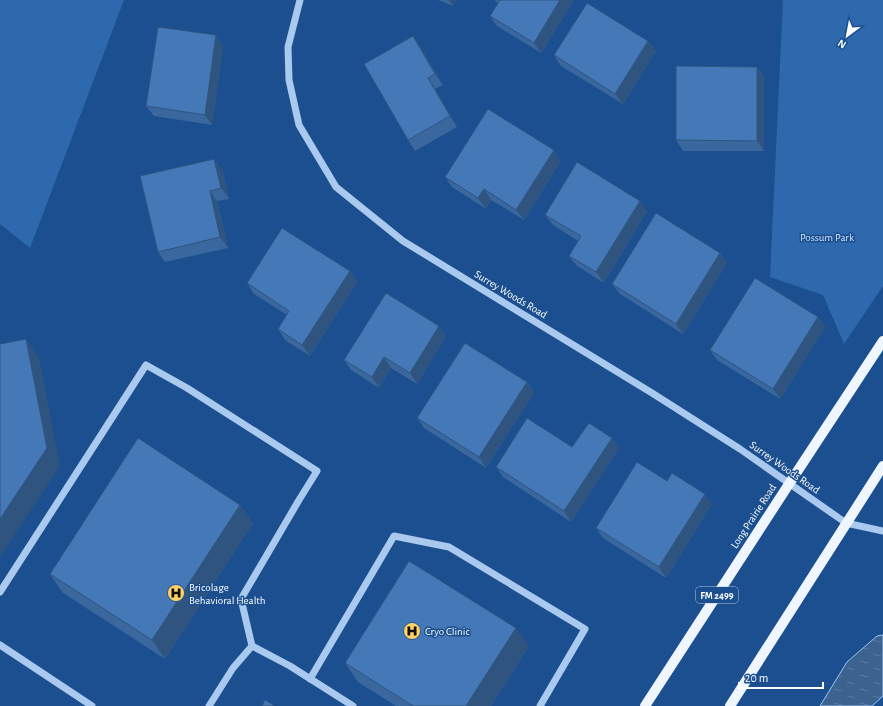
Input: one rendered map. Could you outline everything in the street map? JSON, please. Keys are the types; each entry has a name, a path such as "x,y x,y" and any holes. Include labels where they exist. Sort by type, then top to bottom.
{"main road":[{"name":"Long Prairie Road","path":"645,706 788,484 883,341"},
{"path":"730,706 883,466"}],"street":[{"name":"Surrey Woods Road","path":"300,0 288,47 288,80 299,125 336,187 403,241 652,392 740,449 788,484 846,523"},
{"path":"0,592 146,365 187,388 318,471 299,500 241,599 252,646 290,666 353,706"},
{"path":"846,523 883,531"},
{"path":"310,679 394,536 449,547 585,629 540,706"},
{"path":"0,645 92,706"},
{"path":"209,706 232,668 252,646"}],"green space":[{"path":"0,0 124,0 30,248 0,224"},
{"name":"Possum Park","path":"783,0 883,0 883,286 844,344 823,295 770,277"}],"water":[{"path":"883,635 883,696 872,706 820,706 847,662 877,636"}],"building":[{"path":"500,0 560,0 534,43 490,16"},
{"path":"587,3 648,41 615,94 554,55"},
{"path":"158,27 216,35 205,115 146,106"},
{"path":"413,36 435,74 428,78 450,116 408,140 364,64"},
{"path":"676,66 757,67 757,141 676,140"},
{"path":"488,109 554,150 516,210 484,189 478,198 445,177"},
{"path":"214,159 221,188 210,191 220,237 158,252 140,176"},
{"path":"577,162 640,201 596,272 569,256 581,236 545,215"},
{"path":"656,213 720,253 676,324 612,284"},
{"path":"282,228 350,271 302,345 278,329 289,311 247,283"},
{"path":"755,278 818,317 773,389 710,350"},
{"path":"386,293 439,326 410,373 384,357 372,377 344,360"},
{"path":"26,339 47,448 0,519 0,344"},
{"path":"465,343 527,382 479,457 417,418"},
{"path":"527,418 572,447 589,423 612,438 564,511 496,467"},
{"path":"138,438 240,505 152,640 50,574"},
{"path":"637,462 667,481 672,473 705,494 659,567 596,528"},
{"path":"409,561 516,628 466,706 413,706 345,663"},
{"path":"265,700 275,706 262,706"}],"place":[{"name":"Bricolage Behavioral Health","path":"176,593"},
{"name":"Cryo Clinic","path":"412,631"}]}
